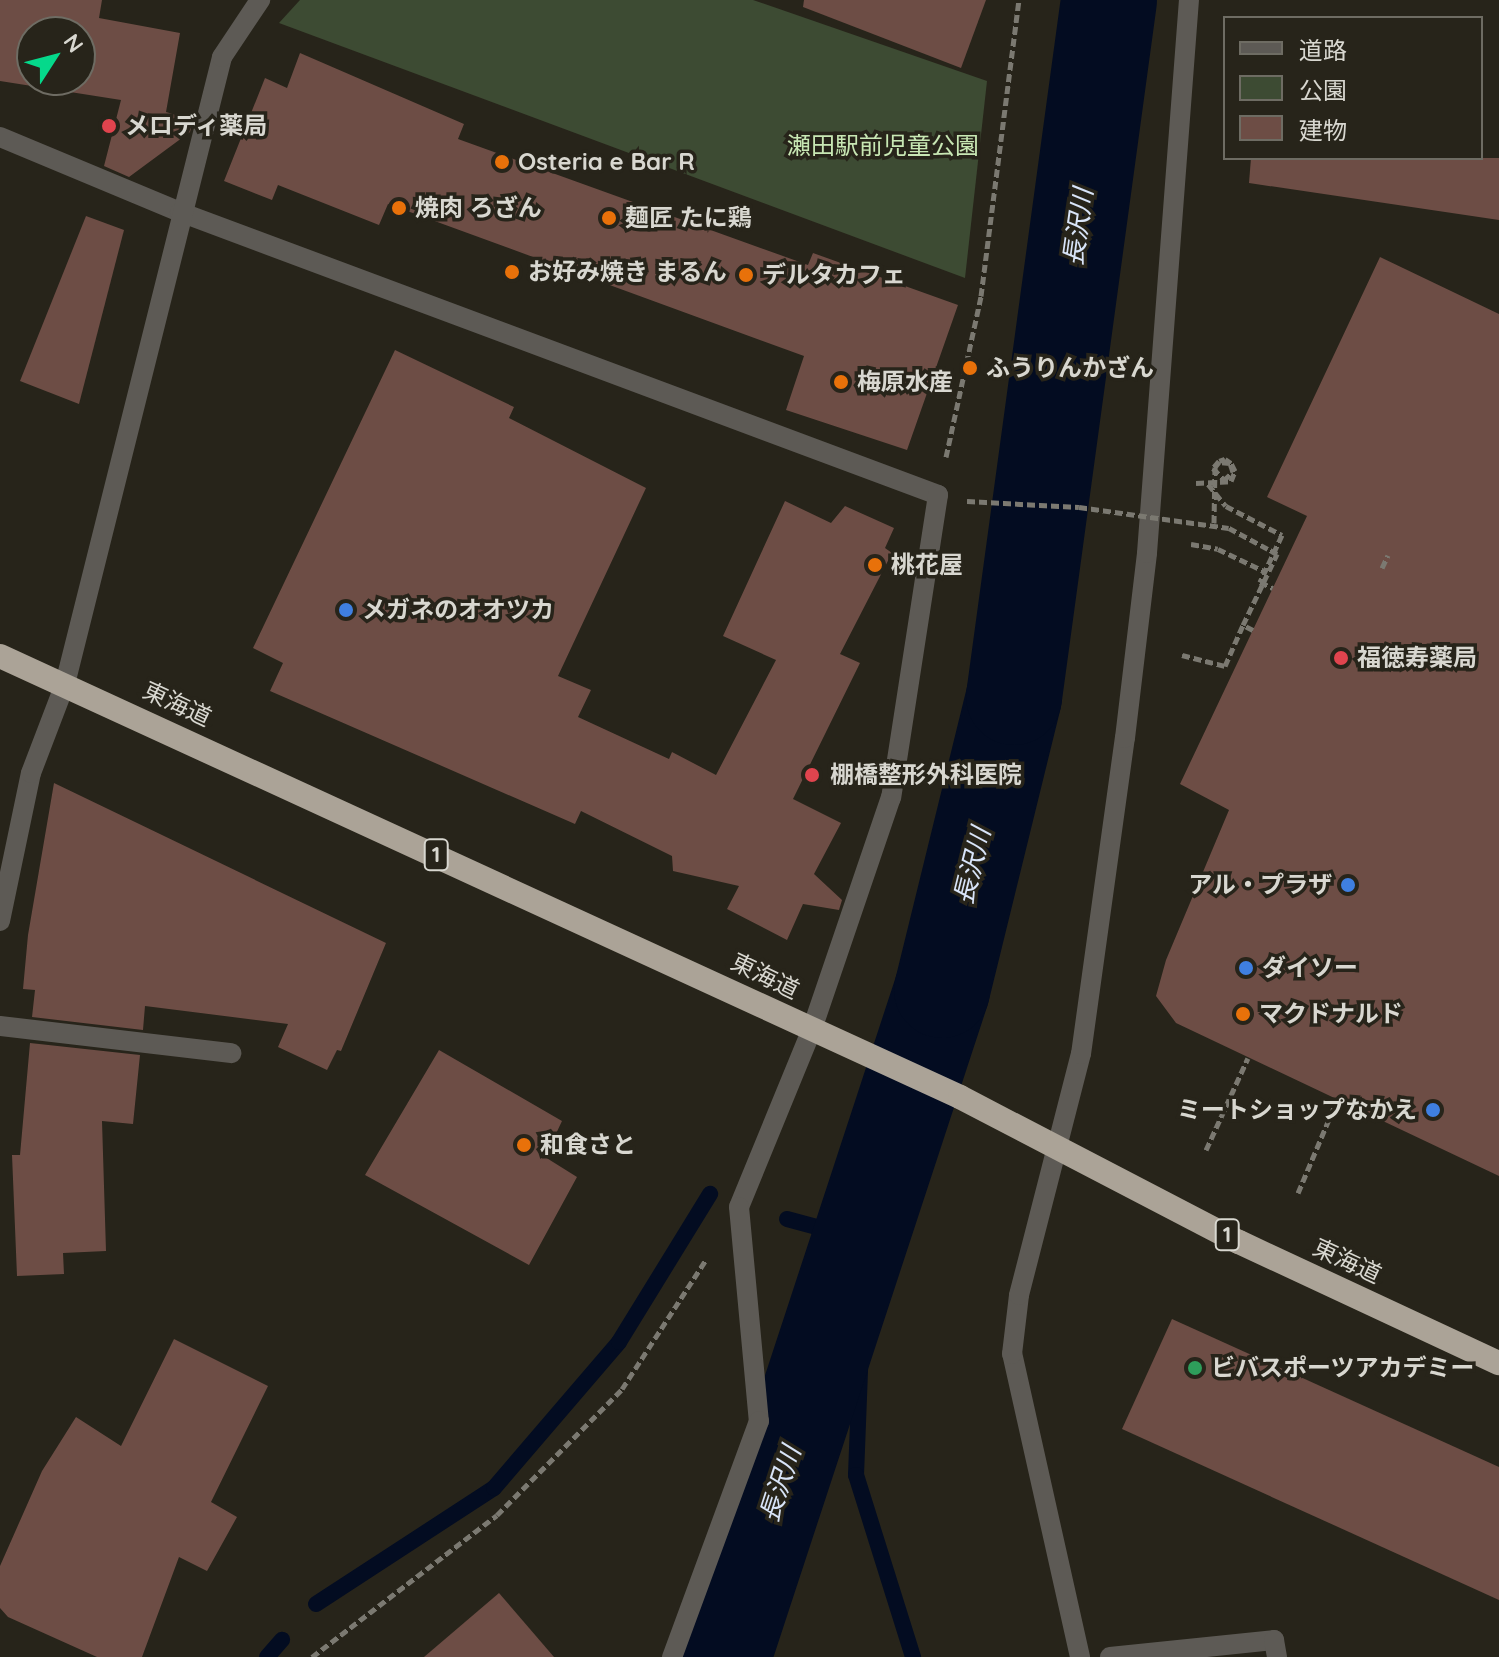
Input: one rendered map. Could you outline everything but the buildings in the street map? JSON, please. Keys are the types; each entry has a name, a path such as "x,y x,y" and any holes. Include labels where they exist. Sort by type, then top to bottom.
{"highway":[{"name":"東海道","path":"0,656 960,1097 1239,1242 1499,1363"}],"street":[{"path":"0,921 31,773 65,684 180,212 222,57 260,0"},
{"path":"1080,1657 1012,1354 1019,1295 1059,1148 1085,1028 1145,569 1189,0"},
{"path":"0,137 180,212 938,495 891,797 812,1029 739,1207 759,1421 672,1657"},
{"path":"0,1026 231,1053"},
{"path":"1110,1657 1274,1640 1277,1657"}],"path":[{"path":"938,495 981,296 1019,0"},
{"path":"1196,483 1208,484 1217,484 1231,481 1235,471 1225,459 1213,468 1214,475 1220,481 1233,472 1225,461 1215,467 1215,481 1214,523"},
{"path":"1208,484 1226,506 1282,535 1260,582 1273,588"},
{"path":"967,501 1079,507 1214,523 1277,554 1225,666 1182,655"},
{"path":"1191,544 1218,549 1264,571"},
{"path":"1382,568 1388,555"},
{"path":"1243,625 1253,630"},
{"path":"1206,1150 1248,1058"},
{"path":"1298,1193 1337,1100"},
{"path":"312,1657 497,1515 622,1389 739,1207"}],"green space":[{"name":"瀬田駅前児童公園","path":"300,0 753,0 987,81 965,278 279,23"}],"waterway":[{"name":"長沢川","path":"723,1657 942,990 1014,697 1109,0"},
{"path":"316,1604 494,1488 619,1342 710,1194"},
{"path":"787,1219 861,1239"},
{"path":"855,1255 861,1345 856,1475 913,1657"},
{"path":"267,1657 282,1640"}],"place":[{"name":"メロディ薬局","path":"109,126"},
{"name":"Osteria e Bar R","path":"502,162"},
{"name":"焼肉 ろざん","path":"399,208"},
{"name":"麺匠 たに鶏","path":"609,218"},
{"name":"お好み焼き まるん","path":"512,272"},
{"name":"デルタカフェ","path":"746,275"},
{"name":"ふうりんかざん","path":"970,368"},
{"name":"梅原水産","path":"841,382"},
{"name":"桃花屋","path":"875,565"},
{"name":"メガネのオオツカ","path":"346,610"},
{"name":"福徳寿薬局","path":"1341,658"},
{"name":"棚橋整形外科医院","path":"812,775"},
{"name":"アル・プラザ","path":"1348,885"},
{"name":"ダイソー","path":"1246,968"},
{"name":"マクドナルド","path":"1243,1014"},
{"name":"ミートショップなかえ","path":"1433,1110"},
{"name":"和食さと","path":"524,1145"},
{"name":"ビバスポーツアカデミー","path":"1195,1368"}]}
